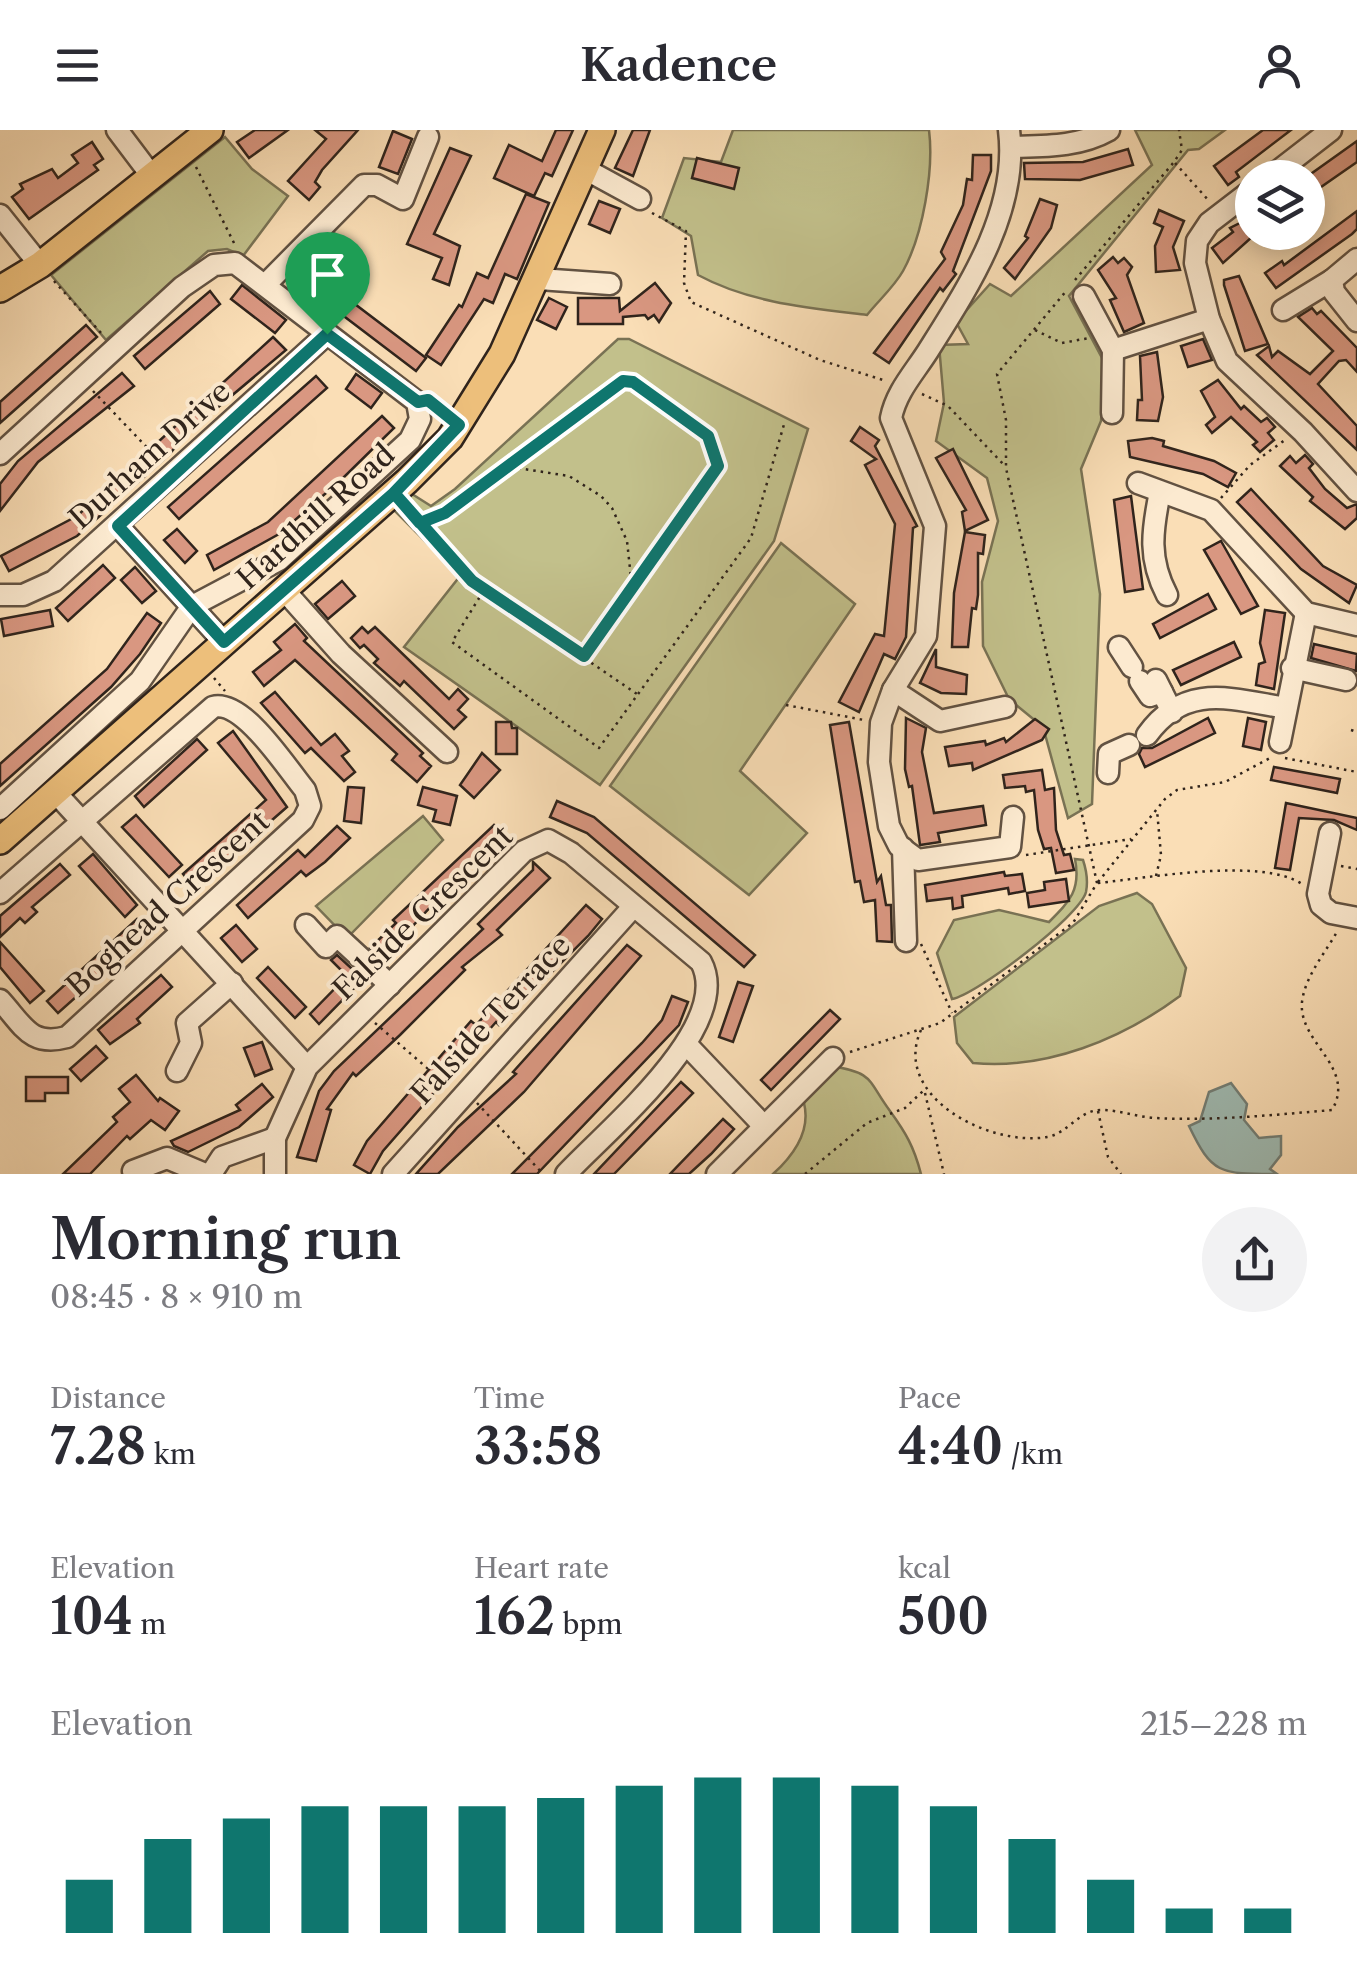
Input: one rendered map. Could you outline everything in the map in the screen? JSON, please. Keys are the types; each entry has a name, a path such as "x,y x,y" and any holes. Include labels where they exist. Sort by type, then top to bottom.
{"main road":[{"path":"0,289 40,264 210,130"},
{"name":"Hardhill Road","path":"0,841 394,493 450,438 476,401 539,279 602,130"}],"street":[{"path":"117,130 151,174"},
{"path":"1013,817 1010,847 918,860 902,848 889,826 879,762 880,723 893,690 926,636 935,526 892,428 893,408 972,280 1003,207 1010,138 1055,146 1094,138 1109,130"},
{"path":"1293,160 1332,130"},
{"path":"266,286 364,185 377,186 403,199 428,137"},
{"path":"585,170 646,206"},
{"path":"1235,203 1198,240 1195,264 1209,319 1227,362 1298,427 1357,491"},
{"path":"0,215 40,264"},
{"path":"1283,310 1332,280 1357,258"},
{"path":"0,454 198,276 214,265 235,263 418,402 420,419 410,440 279,560 192,606 140,681 0,809"},
{"path":"539,279 610,284"},
{"path":"1332,280 1334,292 1357,321"},
{"path":"1084,296 1109,343 1112,413"},
{"path":"1109,343 1209,319"},
{"name":"Durham Drive","path":"0,594 23,595 54,581 327,334"},
{"path":"1138,483 1210,510 1306,613 1357,626"},
{"path":"1160,492 1150,543 1154,572 1166,595"},
{"path":"118,526 224,642"},
{"path":"283,589 341,654 447,752"},
{"path":"1280,742 1306,613"},
{"path":"1119,647 1172,712"},
{"path":"1292,668 1346,680"},
{"path":"893,690 940,721 1006,707"},
{"path":"1108,773 1109,754 1138,740 1172,712 1208,695 1286,708"},
{"name":"Boghead Crescent","path":"0,1000 36,1039 46,1042 67,1036 304,820 310,806 305,790 240,712 223,704 202,714 82,820"},
{"path":"54,792 308,1067"},
{"path":"0,893 82,820"},
{"path":"1330,834 1318,894 1321,905 1352,917"},
{"name":"Falside Crescent","path":"275,1174 276,1138 308,1067 524,851 548,840 571,853 700,962 706,973 707,1000 686,1045 566,1174"},
{"path":"902,848 912,939"},
{"name":"Falside Terrace","path":"393,1174 633,907"},
{"path":"306,925 326,946 337,936 390,985"},
{"path":"177,1070 191,1043 188,1023 232,983"},
{"path":"686,1045 762,1124"},
{"path":"716,1174 762,1124 834,1058"},
{"path":"132,1171 167,1158 208,1174 222,1157 276,1138"}],"path":[{"path":"1096,883 1092,846 1006,468 1006,420 997,374 1174,162 1182,150 1179,130"},
{"path":"186,148 241,256 235,263"},
{"path":"1174,162 1221,214"},
{"path":"646,206 686,231 684,284 691,302 839,368 904,386 948,406 1006,468"},
{"path":"40,264 115,349"},
{"path":"1034,329 1062,342 1109,343"},
{"path":"82,379 174,475"},
{"path":"420,523 463,504 623,381 633,382 708,436 718,459 715,473 584,656"},
{"path":"484,590 452,642 599,748 756,528 785,420"},
{"path":"1210,510 1250,465 1279,448 1298,427"},
{"path":"509,466 569,476 601,496 612,508 628,541 633,589"},
{"path":"394,493 484,590 638,694"},
{"path":"786,705 880,723"},
{"path":"834,1058 921,1030 952,1013 1073,923 1096,883 1157,808 1177,790 1225,782 1274,756 1357,772"},
{"path":"1155,877 1162,855 1157,808"},
{"path":"1010,847 1029,856 1132,839"},
{"path":"1096,883 1240,871 1292,878 1318,894"},
{"path":"924,1089 978,1128 1013,1136 1050,1137 1097,1110 1152,1118 1200,1118 1332,1110 1342,1090 1337,1070 1312,1033 1301,1006 1307,983 1352,917"},
{"path":"912,939 952,1013"},
{"path":"364,1011 406,1054 463,1094 543,1174"},
{"path":"921,1030 912,1049 914,1070 924,1089 944,1174"},
{"path":"805,1174 852,1134 905,1108 924,1089"},
{"path":"1097,1110 1108,1157 1121,1174"}],"shaded area":[{"path":"733,130 929,130 928,183 916,239 899,277 867,315 759,298 698,275 691,236 662,218 684,158 721,162"},
{"path":"1135,130 1225,130 1199,149 1188,150 1069,296 1102,358 1104,375 1101,421 1081,469 1100,594 1092,804 1068,818 1043,727 1009,699 983,646 982,582 998,521 987,478 936,441 944,403 939,345 968,344 956,322 990,284 1011,296 1152,165"},
{"path":"225,137 252,169 288,196 243,256 227,249 208,251 106,340 51,275"},
{"path":"618,339 629,339 808,429 774,541 600,785 404,647 460,576 394,510 412,494 431,506 455,489"},
{"path":"781,543 855,604 740,771 807,833 749,895 610,786"},
{"path":"423,816 443,840 347,938 316,906"},
{"path":"1075,859 1083,860 1086,876 1086,892 1080,903 1026,953 982,984 952,999 937,953 954,920 999,910 1049,922 1075,887"},
{"path":"1137,893 1152,904 1186,968 1180,996 1134,1026 1082,1048 1028,1062 973,1063 957,1043 954,1017 1099,906"},
{"path":"831,1066 856,1072 868,1080 905,1133 921,1174 773,1174 799,1142 805,1123 804,1103 813,1084"}],"water":[{"path":"1231,1083 1247,1104 1244,1120 1259,1138 1281,1136 1281,1155 1270,1169 1277,1174 1220,1168 1197,1142 1189,1126 1200,1121 1209,1092"}],"building":[{"path":"255,130 288,130 249,158 237,142"},
{"path":"315,130 358,130 322,170 315,182 320,187 309,200 288,181 326,139"},
{"path":"556,130 573,130 552,176 545,173 534,196 494,178 509,145 542,161"},
{"path":"633,130 650,130 633,176 615,168"},
{"path":"1263,130 1291,130 1252,160 1235,160 1235,180 1228,185 1214,166"},
{"path":"393,131 412,139 398,174 379,167"},
{"path":"1357,141 1357,162 1325,184 1325,164"},
{"path":"92,142 103,159 94,165 98,170 29,219 12,197 23,189 20,184 52,169 58,178 78,163 72,155"},
{"path":"450,148 471,156 434,234 460,246 449,285 433,279 442,258 407,244"},
{"path":"1128,149 1133,165 1080,180 1025,179 1024,163 1083,162"},
{"path":"973,155 991,155 991,171 953,271 956,274 943,291 940,288 889,363 874,353 945,259 941,252 963,205 967,179 972,180"},
{"path":"697,158 739,168 734,189 692,178"},
{"path":"526,194 549,203 517,279 505,274 493,303 484,299 441,365 426,355 459,305 462,307 477,273 488,278"},
{"path":"1040,199 1057,205 1051,228 1015,279 1004,268 1028,238 1025,236"},
{"path":"599,201 620,209 610,233 589,224"},
{"path":"1159,210 1184,221 1173,247 1180,270 1156,272 1155,246 1163,227 1154,223"},
{"path":"1357,211 1357,229 1352,234 1276,288 1265,273 1304,250 1325,250 1325,235"},
{"path":"1235,226 1238,250 1223,263 1212,248 1233,232 1230,228"},
{"path":"335,234 349,244 318,276 426,358 416,371 295,279"},
{"path":"1113,257 1118,263 1124,258 1132,267 1127,275 1144,323 1124,332 1110,300 1116,298 1098,270"},
{"path":"1239,276 1268,344 1245,351 1224,285 1224,280"},
{"path":"655,283 671,303 659,322 654,315 648,319 645,315 623,317 623,324 578,324 578,298 619,298 620,311"},
{"path":"242,285 286,320 275,333 231,299"},
{"path":"210,291 220,304 145,369 134,356"},
{"path":"549,298 567,307 556,329 537,320"},
{"path":"1312,308 1317,314 1321,311 1357,348 1357,372 1346,360 1339,361 1318,384 1357,426 1357,450 1257,355 1269,346 1272,357 1278,351 1310,374 1333,351 1298,317"},
{"path":"86,325 97,337 0,423 0,402"},
{"path":"273,337 286,350 185,435 169,455 77,536 9,571 1,556 77,516"},
{"path":"1203,339 1212,360 1188,367 1181,346"},
{"path":"1157,352 1163,397 1158,421 1137,420 1138,400 1142,400 1140,356"},
{"path":"122,373 134,386 38,462 0,511 0,484 18,461"},
{"path":"356,374 382,393 371,408 346,389"},
{"path":"316,376 327,388 179,519 168,507"},
{"path":"1218,380 1241,409 1244,406 1261,422 1267,418 1275,427 1268,433 1274,440 1260,452 1253,445 1257,442 1231,417 1212,433 1206,425 1215,417 1201,391"},
{"path":"382,416 394,428 341,480 279,534 214,570 207,555 268,522"},
{"path":"860,427 879,440 875,446 917,526 913,528 906,637 895,659 884,654 859,712 839,702 875,634 884,636 895,524 865,465 876,459 851,441"},
{"path":"1128,441 1164,441 1163,446 1214,461 1236,473 1228,487 1203,474 1130,457"},
{"path":"953,449 988,520 965,531 962,512 966,510 936,458"},
{"path":"1305,455 1313,464 1309,468 1325,489 1347,508 1357,504 1357,518 1345,529 1310,501 1313,497 1280,466 1290,456 1296,463"},
{"path":"1251,489 1323,566 1357,585 1349,603 1301,569 1237,502"},
{"path":"1131,496 1143,589 1125,592 1114,500"},
{"path":"177,529 197,551 185,563 164,540"},
{"path":"965,532 985,535 983,554 978,553 978,595 976,609 972,608 968,647 952,647 954,593"},
{"path":"1221,541 1258,606 1241,614 1204,550"},
{"path":"103,565 115,578 68,621 56,608"},
{"path":"135,567 156,591 142,603 121,580"},
{"path":"342,581 355,596 328,619 315,604"},
{"path":"1208,594 1216,609 1160,638 1153,624"},
{"path":"50,610 53,626 4,636 1,619"},
{"path":"1265,610 1285,613 1274,689 1256,685 1259,664 1265,662 1260,643"},
{"path":"147,613 161,623 140,654 111,687 0,786 0,764 107,669"},
{"path":"295,624 307,638 304,641 423,753 420,756 431,766 417,782 392,760 397,754 295,660 264,686 253,672 281,650 274,642"},
{"path":"362,627 368,633 375,627 449,699 458,689 468,699 458,710 466,717 454,729 404,681 400,686 374,663 378,659 364,645 360,648 351,638"},
{"path":"1234,642 1241,657 1181,685 1173,670"},
{"path":"1314,644 1357,654 1356,671 1311,658"},
{"path":"936,649 936,667 967,675 966,694 941,693 920,683"},
{"path":"275,692 321,745 335,734 349,751 342,756 355,772 344,781 311,748 305,753 261,703"},
{"path":"906,718 926,728 922,752 934,813 983,806 986,825 938,833 940,842 920,845 912,786 909,787 905,769"},
{"path":"1208,718 1215,733 1145,767 1139,754 1142,748 1152,748"},
{"path":"1248,718 1266,722 1261,750 1243,746"},
{"path":"1035,719 1049,729 1042,740 973,770 972,763 949,766 945,747 985,741 986,745 1004,738 1006,742"},
{"path":"496,722 511,722 512,728 517,728 517,754 496,754"},
{"path":"849,722 877,882 881,876 886,905 891,905 892,942 877,941 875,900 864,902 860,881 855,882 830,725"},
{"path":"233,731 287,807 194,888 183,874 266,800 218,743"},
{"path":"197,739 207,750 144,807 135,796"},
{"path":"482,753 500,770 474,798 460,785"},
{"path":"1274,767 1340,779 1337,793 1271,780"},
{"path":"1042,770 1045,790 1054,788 1056,830 1074,870 1056,873 1051,848 1044,849 1034,790 1026,792 1025,786 1005,788 1003,775"},
{"path":"348,787 364,788 361,823 344,821"},
{"path":"423,787 457,796 450,825 433,821 436,810 418,805"},
{"path":"557,801 594,817 755,955 744,967 587,833 550,817"},
{"path":"1286,803 1357,818 1357,830 1334,820 1299,818 1290,870 1275,868"},
{"path":"136,815 182,865 169,877 122,827"},
{"path":"494,825 505,836 450,886 382,959 370,948 396,923 393,920"},
{"path":"337,826 350,838 306,876 301,871 248,918 237,905 298,850 305,857"},
{"path":"93,854 137,905 125,917 79,866"},
{"path":"533,862 550,878 497,930 502,935 462,967 465,970 356,1076 353,1073 327,1109 331,1110 316,1161 297,1157 319,1091 334,1071 483,929 478,924 533,870"},
{"path":"60,864 70,875 32,907 37,912 25,923 20,918 0,937 0,916"},
{"path":"1004,872 1005,876 1022,874 1025,891 1009,894 1008,888 962,896 963,907 953,909 952,898 927,901 925,885"},
{"path":"1066,879 1069,901 1029,907 1027,893 1045,890 1044,882"},
{"path":"586,905 602,919 588,936 499,1025 496,1022 383,1151 370,1174 354,1165 367,1141 471,1021 476,1025"},
{"path":"137,919 149,932 58,1013 47,1001"},
{"path":"236,925 257,949 242,962 221,938"},
{"path":"0,942 44,991 30,1003 0,967"},
{"path":"627,945 641,956 524,1092 438,1174 416,1174 458,1127 516,1074 513,1072"},
{"path":"337,955 363,979 319,1024 310,1014 347,976 331,960"},
{"path":"268,967 306,1007 295,1018 257,978"},
{"path":"161,975 172,987 137,1019 140,1023 110,1044 98,1030"},
{"path":"738,982 753,986 733,1042 719,1037"},
{"path":"672,996 688,1002 679,1025 537,1174 512,1174 642,1043 662,1020"},
{"path":"830,1010 840,1019 771,1090 761,1080"},
{"path":"262,1042 272,1069 255,1076 244,1048"},
{"path":"96,1046 107,1058 81,1081 70,1069"},
{"path":"136,1075 158,1101 160,1098 179,1111 165,1130 151,1120 130,1139 127,1136 90,1174 63,1174 117,1122 113,1117 130,1102 119,1089"},
{"path":"26,1077 68,1077 68,1093 45,1093 45,1101 26,1101"},
{"path":"681,1082 693,1093 614,1174 594,1174"},
{"path":"262,1084 273,1097 239,1127 188,1152 174,1146 171,1141 240,1110 236,1105"},
{"path":"723,1119 734,1129 711,1154 689,1174 670,1174"}],"route":[{"path":"327,334 118,526 224,642 394,493 420,523 428,516 445,513 463,504 610,387 623,381 633,382 708,436 718,466 584,656 472,581 421,524 394,493 459,425 428,400 418,402 327,334"}]}
